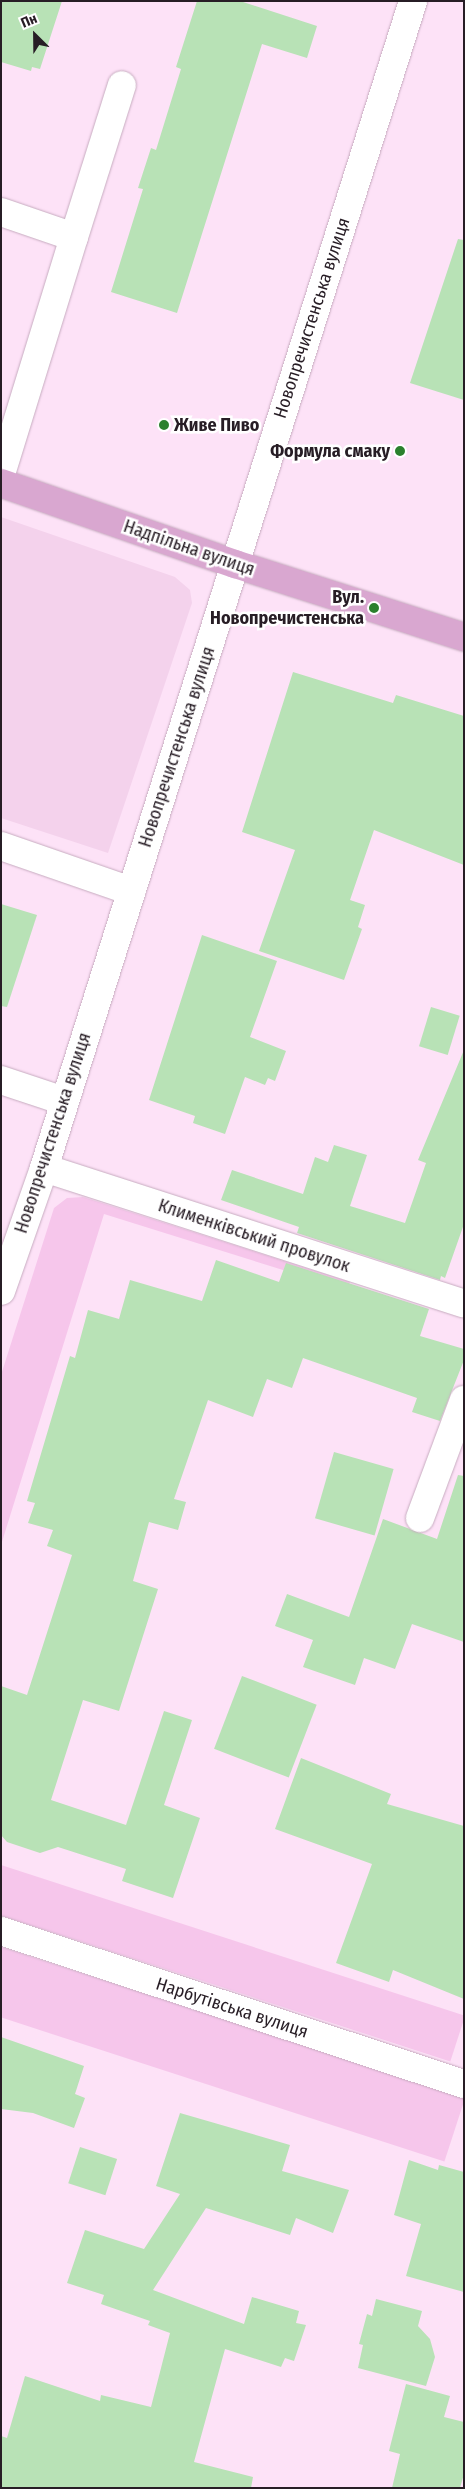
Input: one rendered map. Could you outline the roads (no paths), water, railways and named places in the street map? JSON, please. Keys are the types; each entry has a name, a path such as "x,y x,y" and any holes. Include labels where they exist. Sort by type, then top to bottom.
{"main road":[{"name":"Надпільна вулиця","path":"1,483 235,564 464,637"}],"street":[{"name":"Новопречистенська вулиця","path":"4,1276 44,1168 412,1"},
{"path":"1,475 122,86"},
{"path":"1,212 74,237"},
{"path":"1,846 131,891"},
{"path":"1,1080 64,1101"},
{"name":"Клименківський провулок","path":"44,1168 464,1304"},
{"path":"420,1518 464,1400"},
{"name":"Нарбутівська вулиця","path":"1,1931 464,2084"}],"place":[{"name":"Живе Пиво","path":"164,425"},
{"name":"Формула смаку","path":"400,451"},
{"name":"Вул. Новопречистенська","path":"374,608"}]}
